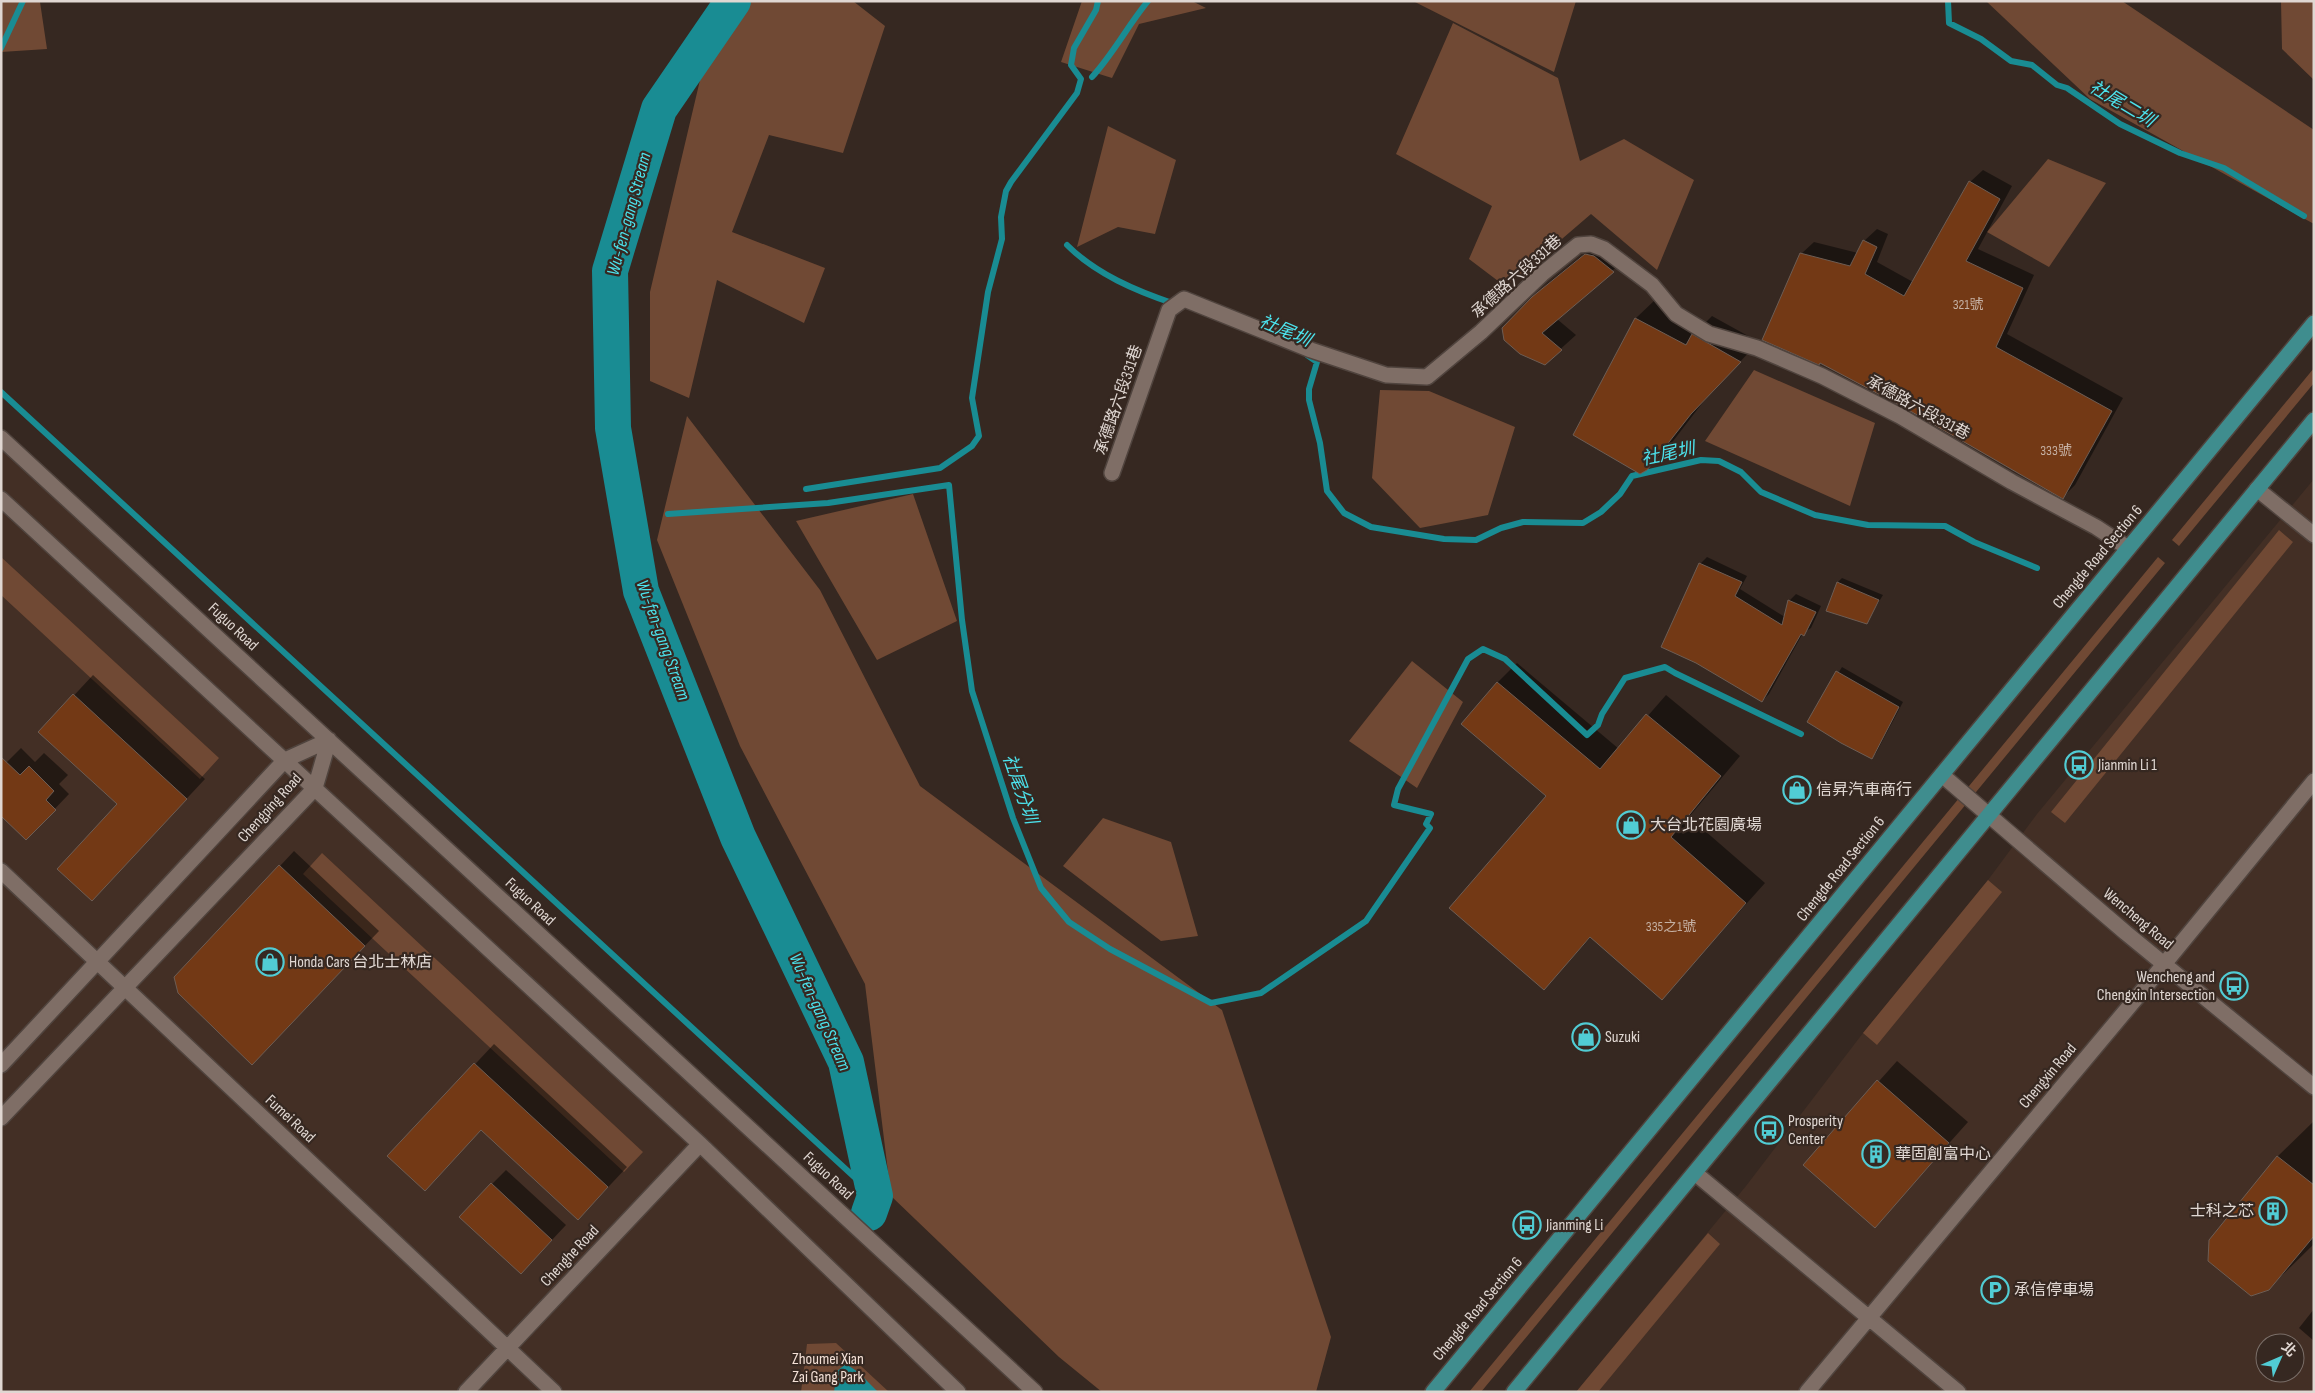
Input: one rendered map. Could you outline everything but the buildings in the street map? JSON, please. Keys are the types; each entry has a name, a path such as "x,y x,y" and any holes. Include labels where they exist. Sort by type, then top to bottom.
{"main road":[{"name":"Chengde Road Section 6","path":"1433,1392 2314,322"},
{"path":"1514,1392 2314,420"}],"street":[{"name":"承德路六段331巷","path":"1112,473 1170,310 1184,299 1311,350 1386,375 1427,377 1481,332 1542,274 1578,245 1591,244 1604,249 1652,285 1676,314 1709,334 1757,348 1822,376 1900,416 2012,482 2096,527 2128,548"},
{"name":"Fuguo Road","path":"1,438 1035,1392"},
{"path":"2257,489 2314,535"},
{"path":"1,499 700,1144 958,1392"},
{"name":"Chengping Road","path":"1,1065 285,760 329,740"},
{"name":"Chengping Road","path":"1,1118 315,788 329,740"},
{"name":"Wencheng Road","path":"1942,775 2164,964 2314,1087"},
{"name":"Chengxin Road","path":"1806,1392 2164,964 2314,781"},
{"name":"Fumei Road","path":"1,871 554,1392"},
{"name":"Chenghe Road","path":"466,1392 700,1144"},
{"path":"1695,1172 1958,1392"}],"shaded area":[{"path":"1,433 926,1284 1042,1392 1,1392"},
{"path":"2314,479 2314,1392 1576,1392 1746,1186 1863,1033 1988,880 2037,814"}],"green space":[{"path":"1,1 40,2 47,49 1,52"},
{"path":"748,1 853,1 885,26 843,153 769,135 732,232 825,268 804,323 717,280 689,398 650,381 650,292 700,80"},
{"path":"1082,1 1192,1 1206,8 1139,24 1112,78 1061,62"},
{"path":"1413,1 1576,1 1554,72"},
{"path":"1986,1 2122,1 2314,130 2314,224 2090,99"},
{"path":"2281,1 2314,1 2314,80 2282,49"},
{"path":"1453,23 1558,78 1580,161 1624,139 1694,180 1657,270 1591,214 1506,287 1469,259 1492,206 1396,154"},
{"path":"1108,126 1176,160 1155,234 1118,227 1077,247"},
{"path":"2048,159 2106,183 2049,267 1987,232"},
{"path":"2314,368 2314,383 2179,546 2172,540"},
{"path":"1754,370 1875,423 1850,506 1705,441"},
{"path":"1380,390 1429,391 1515,427 1488,515 1420,528 1372,478"},
{"path":"687,416 820,590 920,786 1222,1010 1331,1337 1316,1392 1102,1392 1059,1357 891,1196 865,984 740,746 657,540"},
{"path":"913,494 957,621 877,660 796,521"},
{"path":"2279,530 2293,542 2065,823 2051,812"},
{"path":"1,557 219,758 200,779 1,595"},
{"path":"2158,557 2165,563 1481,1392 1469,1392"},
{"path":"1412,661 1463,702 1417,788 1349,741"},
{"path":"1103,818 1171,842 1198,936 1161,941 1063,866"},
{"path":"322,853 643,1152 624,1172 303,874"},
{"path":"1988,880 2002,892 1877,1045 1863,1033"},
{"path":"1708,1233 1720,1244 1598,1392 1576,1392"},
{"name":"Zhoumei Xian Zai Gang Park","path":"836,1343 889,1392 801,1392 807,1344"}],"water":[{"path":"846,1364 858,1372 878,1392 834,1392 837,1371"}],"waterway":[{"path":"1,48 23,1"},
{"name":"Wu-fen-gang Stream","path":"733,1 659,109 610,271 613,428 641,591 738,837 846,1062 875,1196 869,1213"},
{"path":"806,489 940,468 972,446 979,436 972,398 988,292 1002,239 1001,217 1006,191 1077,93 1081,79 1071,65 1074,48 1096,10 1098,1"},
{"path":"1092,77 1148,1"},
{"name":"社尾二圳","path":"1948,1 1949,23 1981,39 2011,61 2032,65 2057,85 2067,88 2120,124 2180,153 2224,168 2304,216"},
{"name":"社尾圳","path":"1067,245 1104,273 1146,293 1175,304"},
{"name":"社尾圳","path":"1307,355 1317,362 1309,389 1309,400 1320,443 1327,491 1344,513 1371,527 1444,539 1476,540 1501,528 1523,522 1583,523 1601,512 1620,494 1632,476 1701,460 1719,461 1741,472 1761,492 1815,515 1868,525 1945,526 1974,542 2037,568"},
{"path":"1,392 875,1196"},
{"name":"社尾分圳","path":"668,514 828,503 949,485 962,620 972,691 1013,818 1041,888 1069,922 1110,949 1211,1003 1261,993 1366,921 1430,828 1426,824 1431,814 1394,805 1398,789 1468,659 1483,649 1505,659 1587,735 1598,725 1602,714 1625,678 1665,667 1801,734"}],"place":[{"name":"Jianmin Li 1","path":"2079,765"},
{"name":"信昇汽車商行","path":"1797,790"},
{"name":"大台北花園廣場","path":"1631,825"},
{"name":"Honda Cars 台北士林店","path":"270,962"},
{"name":"Wencheng and Chengxin Intersection","path":"2234,986"},
{"name":"Suzuki","path":"1586,1037"},
{"name":"Prosperity Center","path":"1769,1130"},
{"name":"華固創富中心","path":"1876,1154"},
{"name":"士科之芯","path":"2273,1211"},
{"name":"Jianming Li","path":"1527,1225"},
{"name":"承信停車場","path":"1995,1290"}]}
